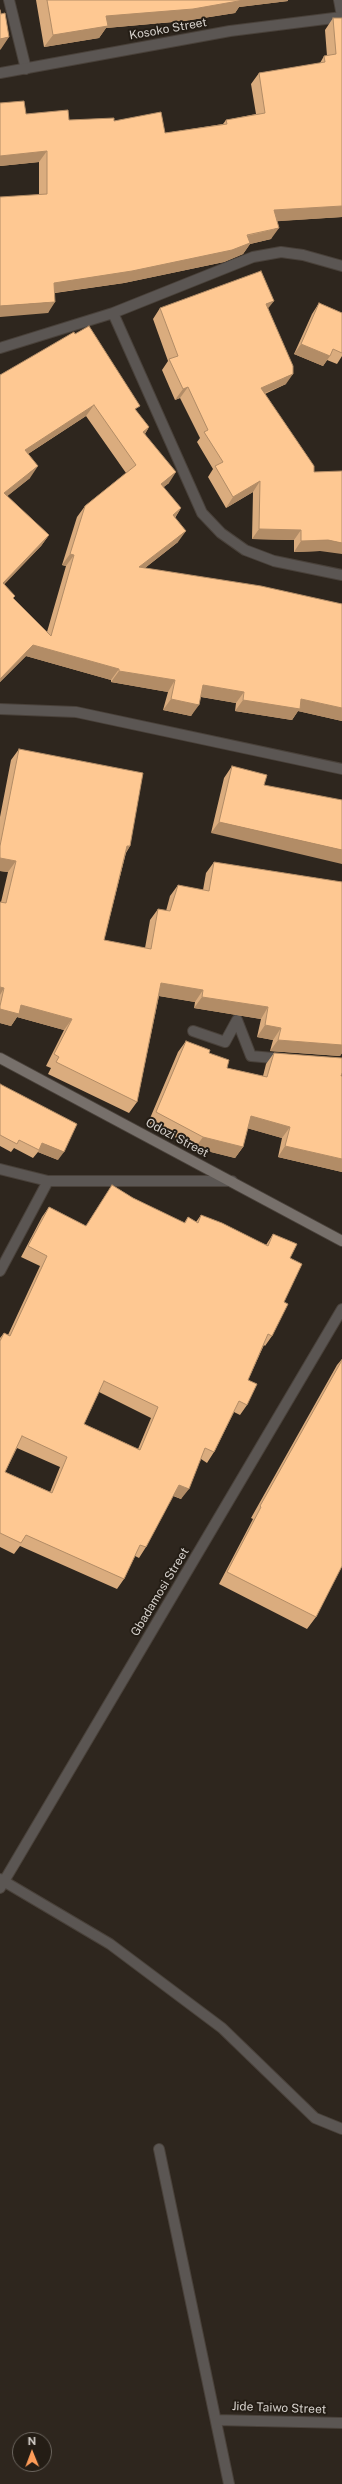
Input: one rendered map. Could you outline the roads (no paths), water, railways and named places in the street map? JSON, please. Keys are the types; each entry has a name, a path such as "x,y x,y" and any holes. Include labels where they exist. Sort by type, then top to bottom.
{"main road":[{"name":"Odozi Street","path":"0,1058 342,1241"}],"street":[{"path":"9,0 26,69"},
{"path":"339,0 342,16"},
{"name":"Kosoko Street","path":"0,73 230,31 342,16"},
{"path":"0,348 113,313 253,257 281,252 303,255 342,266"},
{"path":"113,313 202,513 221,533 245,550 274,561 342,575"},
{"path":"0,709 76,712 342,769"},
{"path":"193,1031 225,1042 237,1020 251,1056 296,1060"},
{"path":"0,1169 48,1181 232,1181"},
{"path":"0,1272 48,1181"},
{"name":"Gbadamosi Street","path":"1,1883 342,1309"},
{"path":"1,1883 110,1944 222,2028 315,2118 342,2129"},
{"path":"159,2149 229,2484"},
{"name":"Jide Taiwo Street","path":"216,2420 342,2423"}]}
